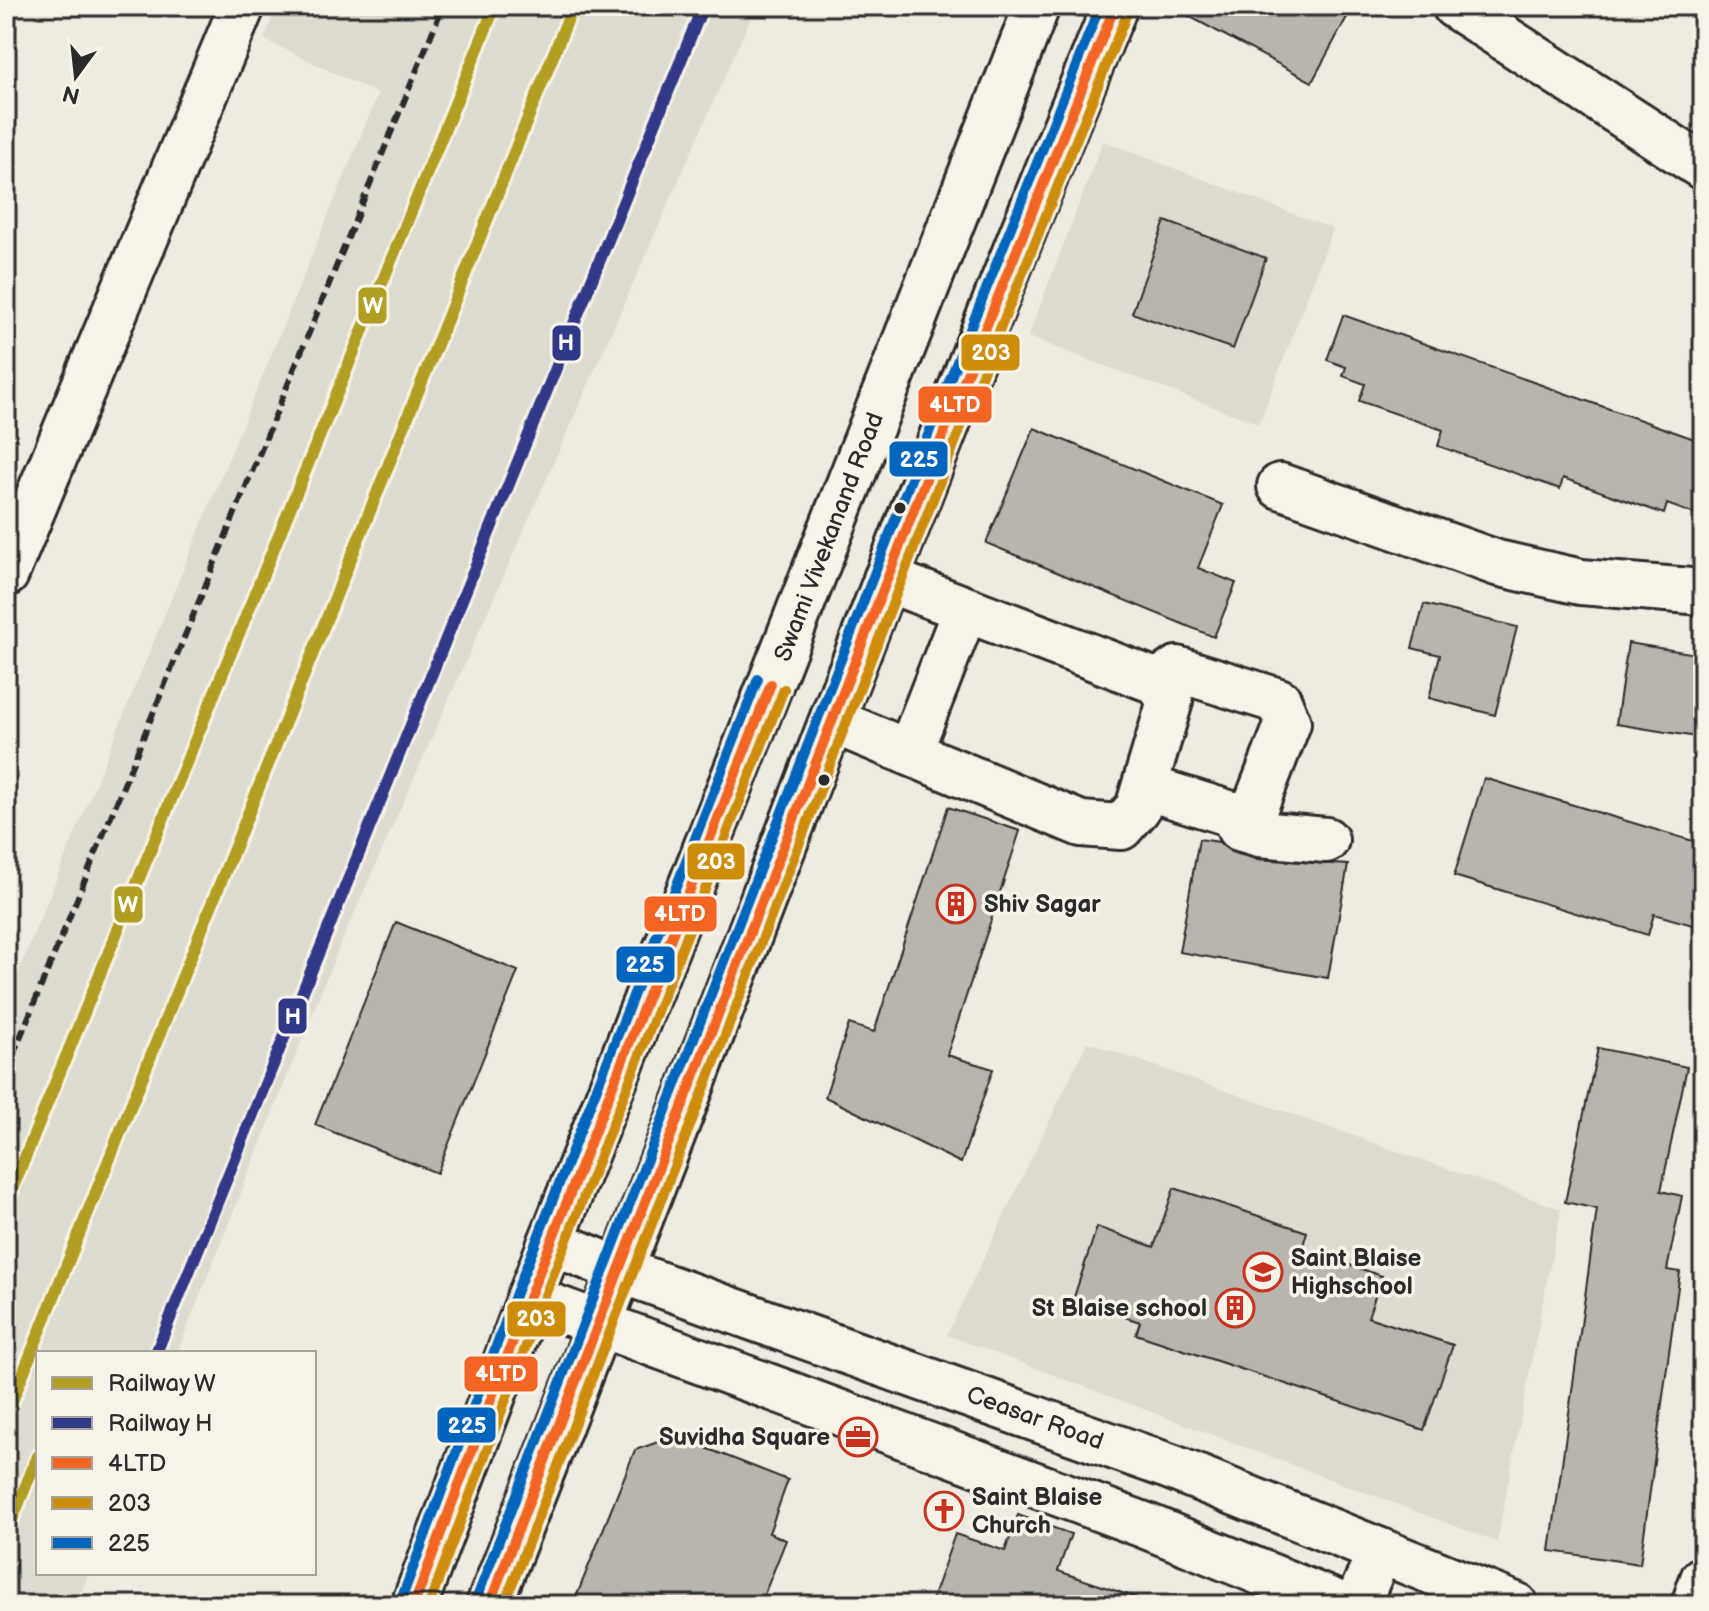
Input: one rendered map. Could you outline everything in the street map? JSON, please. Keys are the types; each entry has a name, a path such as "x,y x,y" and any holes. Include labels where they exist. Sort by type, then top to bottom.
{"main road":[{"path":"6,574 242,6"},
{"name":"Swami Vivekanand Road","path":"414,1605 529,1298 1037,6"},
{"path":"489,1605 622,1271 998,288 1115,6"},
{"path":"1455,6 1703,167"},
{"path":"1280,486 1497,563 1581,582 1703,592"},
{"path":"833,721 1081,824 1121,827 1138,808 1170,701 1158,682 886,579"},
{"path":"910,751 965,610"},
{"path":"1145,787 1235,815 1254,810 1288,723 1279,701 1177,669 1158,682"},
{"path":"1235,815 1239,828 1259,834 1326,840"},
{"name":"Ceasar Road","path":"551,1242 622,1271 1171,1467 1515,1605"},
{"path":"529,1298 600,1327 1144,1525 1341,1605"},
{"path":"1357,1605 1380,1551"},
{"path":"1694,1605 1703,1579"}],"shaded area":[{"path":"277,6 756,6 337,952 178,1351 36,1351 36,1575 88,1575 76,1605 6,1605 6,1002 378,94 264,39"},
{"path":"1103,141 1333,229 1259,424 1028,337"},
{"name":"Saint Blaise Highschool","path":"1087,1042 1561,1209 1497,1542 947,1335"}],"building":[{"path":"1170,6 1353,6 1312,82"},
{"path":"1165,221 1266,258 1233,349 1132,313"},
{"path":"1343,315 1703,442 1703,517 1667,504 1664,514 1563,478 1560,489 1438,446 1443,430 1359,401 1365,384 1343,376 1346,367 1327,360"},
{"path":"1034,428 1223,505 1198,568 1236,583 1214,637 986,543"},
{"path":"1424,604 1517,627 1495,715 1429,698 1440,655 1412,648"},
{"path":"1628,643 1703,655 1703,738 1616,724"},
{"path":"1484,778 1703,844 1703,928 1654,914 1648,935 1454,876"},
{"path":"948,807 1020,831 947,1055 993,1069 961,1163 825,1097 849,1024 874,1032"},
{"path":"1199,839 1219,842 1231,852 1256,859 1348,865 1328,978 1179,952"},
{"path":"396,922 518,971 437,1173 315,1125"},
{"path":"1598,1048 1687,1067 1661,1191 1682,1196 1667,1270 1680,1272 1640,1564 1550,1551 1597,1209 1565,1202"},
{"name":"St Blaise school","path":"1174,1188 1307,1232 1302,1249 1382,1276 1368,1317 1453,1345 1424,1430 1136,1334 1140,1322 1073,1300 1097,1227 1154,1247"},
{"path":"675,1436 788,1480 769,1533 786,1540 760,1605 573,1605 635,1450"},
{"path":"1018,1515 1071,1534 1058,1571 1137,1598 1136,1605 930,1605 955,1534 1005,1551"}],"railway":[{"path":"6,1072 443,6"}],"rail line":[{"name":"W","path":"6,1204 495,6"},
{"name":"W","path":"6,1416 573,6"},
{"name":"H","path":"157,1351 703,6"},
{"name":"W","path":"6,1534 36,1461"}],"transit line":[{"name":"225","path":"476,1600 942,399 1100,6"},
{"name":"4LTD","path":"489,1605 955,404 1115,6"},
{"name":"203","path":"504,1605 968,409 1128,11"},
{"name":"225","path":"401,1600 516,1293 758,679"},
{"name":"4LTD","path":"414,1605 529,1298 771,684"},
{"name":"203","path":"429,1605 542,1303 784,689"}],"place":[{"name":"Shiv Sagar","path":"956,904"},
{"name":"Saint Blaise Highschool","path":"1263,1272"},
{"name":"St Blaise school","path":"1235,1308"},
{"name":"Suvidha Square","path":"858,1437"},
{"name":"Saint Blaise Church","path":"944,1511"}]}
